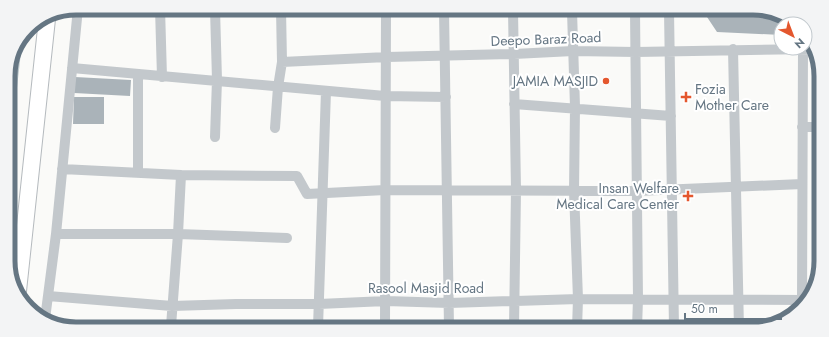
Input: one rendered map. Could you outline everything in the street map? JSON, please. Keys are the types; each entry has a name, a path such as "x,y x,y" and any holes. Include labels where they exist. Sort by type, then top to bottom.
{"main road":[{"path":"19,282 47,23"}],"street":[{"path":"46,314 56,234 77,15"},
{"path":"160,15 162,77"},
{"path":"215,15 217,80 215,137"},
{"path":"275,128 278,87 282,62 281,15"},
{"path":"385,322 386,15"},
{"path":"444,15 448,190 448,322"},
{"path":"513,15 516,190 514,322"},
{"path":"572,15 575,108 574,191 578,299 577,322"},
{"path":"636,15 637,322"},
{"path":"669,15 674,322"},
{"name":"Deepo Baraz Road","path":"282,62 573,51 636,52 773,49"},
{"path":"732,50 739,322"},
{"path":"803,56 803,296"},
{"path":"72,68 385,96 446,97"},
{"path":"138,75 138,173"},
{"path":"318,322 326,91"},
{"path":"514,104 671,116"},
{"path":"802,127 814,127"},
{"path":"62,169 181,175 297,176 306,194 385,190 637,191 802,184"},
{"path":"170,322 178,234 181,175"},
{"path":"56,234 178,234 287,238"},
{"name":"Rasool Masjid Road","path":"48,296 172,306 319,304 386,301 449,303 578,299 799,301"}],"shaded area":[{"path":"22,48 15,106 15,72"}],"building":[{"path":"706,15 753,15 772,18 773,35 717,32"},
{"path":"75,77 131,80 130,96 74,93"},
{"path":"74,97 104,97 104,124 73,124"}],"place":[{"name":"JAMIA MASJID","path":"606,81"},
{"name":"Fozia Mother Care","path":"686,97"},
{"name":"Insan Welfare Medical Care Center","path":"688,196"}]}
